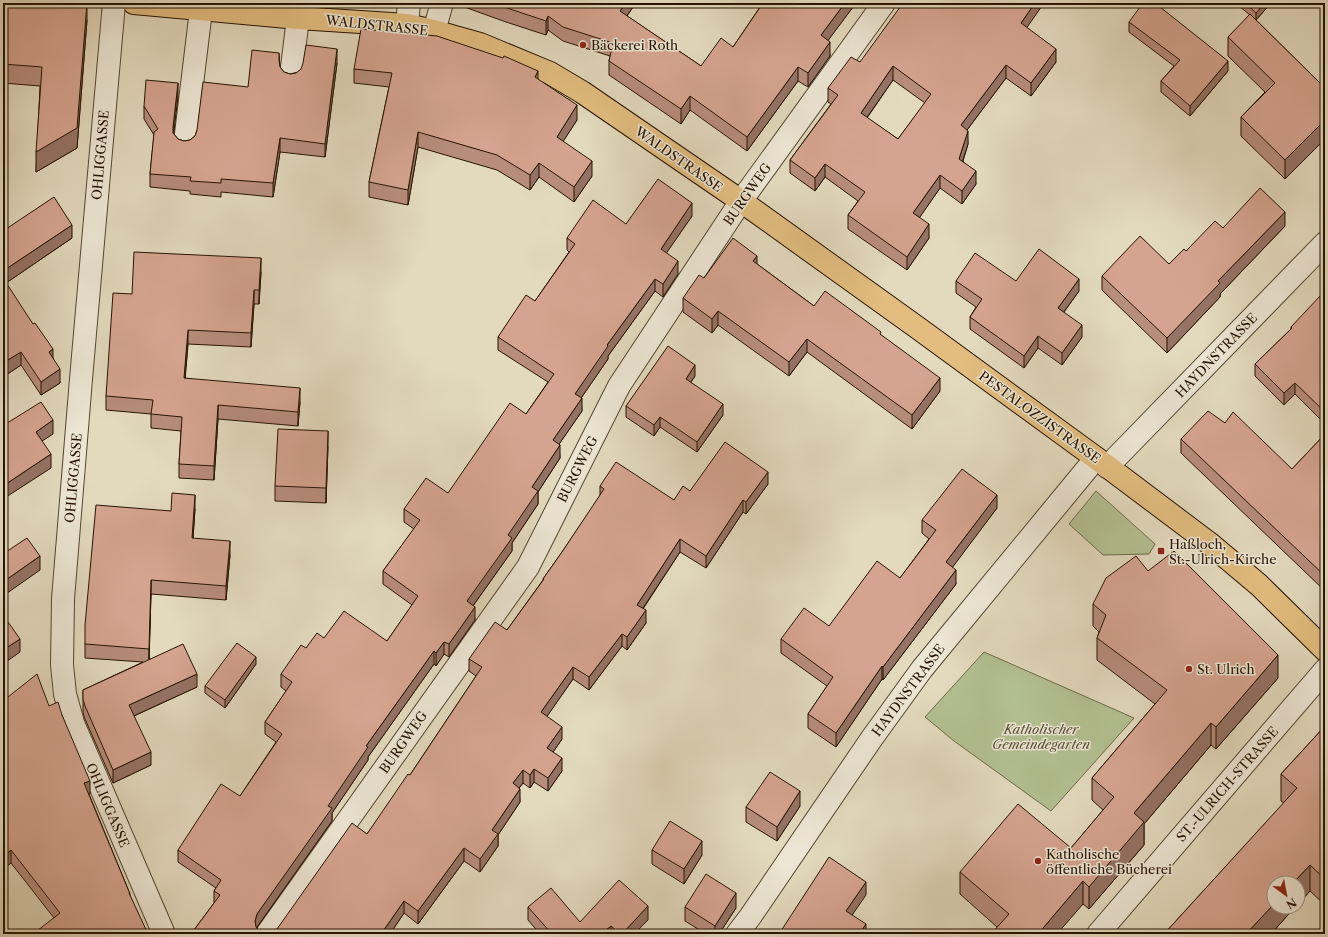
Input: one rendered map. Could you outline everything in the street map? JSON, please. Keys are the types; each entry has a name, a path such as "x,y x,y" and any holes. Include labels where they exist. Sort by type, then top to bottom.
{"main road":[{"name":"WALDSTRASSE","path":"134,3 298,18 407,25 480,44 550,73 589,96 741,201"},
{"name":"PESTALOZZISTRASSE","path":"741,201 918,328 1209,543 1259,585 1325,650"}],"street":[{"name":"OHLIGGASSE","path":"114,3 80,378 64,591 62,665 65,694 72,723 164,934"},
{"path":"407,25 409,3"},
{"path":"434,31 442,3"},
{"name":"BURGWEG","path":"267,934 528,567 619,386 741,201 884,3"},
{"path":"185,142 200,10"},
{"path":"291,74 298,18"},
{"name":"HAYDNSTRASSE","path":"737,934 872,738 922,669 1102,463 1325,243"},
{"name":"ST.-ULRICH-STRASSE","path":"1098,934 1325,670"}],"green space":[{"path":"1096,491 1155,544 1149,554 1103,555 1069,524"},
{"name":"Katholischer Gemeindegarten","path":"984,652 1134,718 1051,811 954,741 925,717"}],"building":[{"path":"3,3 87,3 77,128 36,152 42,67 3,64"},
{"path":"492,3 626,3 620,11 701,66 721,38 733,47 763,3 845,3 821,35 830,42 808,73 798,67 747,137 690,96 681,109 609,61 613,43 563,27 548,16 546,21"},
{"path":"903,3 1035,3 1021,23 1056,49 1031,83 1006,65 961,125 968,131 959,159 976,171 962,191 940,175 913,213 929,224 907,257 848,215 865,192 825,164 815,178 790,160 838,95 828,88 851,57 860,62","holes":["893,66 931,94 898,139 861,113"]},
{"path":"1143,3 1155,3 1228,61 1190,106 1161,81 1180,60 1129,22"},
{"path":"1245,3 1265,3 1256,13"},
{"path":"1250,14 1325,88 1325,120 1285,160 1241,117 1275,83 1228,37"},
{"path":"361,29 437,36 503,58 504,56 538,71 535,77 577,105 557,137 592,161 574,187 539,163 530,175 497,155 418,132 408,190 369,182 392,73 354,69"},
{"path":"306,45 337,49 325,144 280,138 273,183 221,179 221,183 190,181 191,177 150,174 154,132 158,129 144,106 146,80 178,83 173,133 178,139 184,141 190,140 195,136 197,130 203,82 248,87 252,50 279,53 280,67 284,72 290,74 296,73 301,69"},
{"path":"658,179 692,203 661,249 678,261 663,284 655,279 607,345 608,346 575,394 582,398 553,440 560,445 532,487 538,491 508,535 512,538 467,601 475,607 449,644 444,642 436,653 434,651 366,746 368,747 328,806 332,808 257,914 255,921 256,927 259,931 266,934 191,934 220,895 214,891 221,880 178,850 221,784 240,796 282,734 265,722 292,682 281,674 301,645 306,648 317,633 324,638 344,611 387,641 418,596 383,571 420,520 404,509 426,478 448,493 510,403 526,414 554,374 498,337 526,295 535,301 575,244 567,238 593,200 626,224"},
{"path":"1260,188 1285,212 1218,281 1220,283 1167,338 1102,276 1140,236 1169,264 1184,249 1186,251 1215,221 1223,228"},
{"path":"54,197 72,225 3,271 3,231"},
{"path":"733,238 757,256 753,261 814,306 825,291 940,378 912,415 807,339 789,362 718,311 712,319 683,298 699,275 704,278"},
{"path":"1039,249 1079,279 1058,308 1082,325 1062,353 1038,336 1024,356 970,317 982,299 956,281 975,253 1016,281"},
{"path":"134,252 261,258 259,290 254,290 251,333 188,330 184,378 300,388 298,412 218,405 214,466 179,464 182,417 151,414 153,400 106,396 113,293 132,294"},
{"path":"3,278 33,324 35,323 53,349 49,352 60,369 41,382 21,352 3,363"},
{"path":"1320,296 1323,299 1325,296 1325,412 1295,383 1284,393 1255,364 1292,328 1291,327"},
{"path":"668,346 695,365 686,379 723,404 697,442 660,417 654,425 626,406"},
{"path":"41,402 53,420 36,432 51,454 3,486 3,424 4,425"},
{"path":"1208,411 1225,423 1233,412 1292,469 1325,434 1325,576 1181,439"},
{"path":"278,429 328,431 326,488 275,486"},
{"path":"725,442 768,472 746,502 743,500 706,556 680,539 637,605 646,610 627,637 622,634 589,677 573,667 541,712 562,727 547,748 562,758 548,778 534,769 530,775 523,770 513,783 520,789 492,830 498,834 480,859 464,848 418,911 404,901 381,934 266,934 277,929 352,823 367,834 408,774 410,775 482,667 469,659 495,622 507,630 544,579 604,489 600,486 616,462 674,500 683,486 690,491"},
{"path":"962,469 997,495 946,562 956,570 883,667 882,666 836,733 808,714 833,677 781,639 804,608 829,626 877,561 900,578 936,530 922,520"},
{"path":"172,493 195,495 192,538 230,541 226,586 151,580 149,649 85,644 85,625 96,505 171,511"},
{"path":"27,538 40,556 3,582 3,554"},
{"path":"1174,551 1278,655 1216,727 1211,723 1134,813 1144,822 1089,887 1083,881 1038,934 991,934 1009,914 960,872 1018,804 1071,848 1114,797 1092,778 1167,690 1097,638 1106,615 1093,604 1106,578 1136,556 1148,571"},
{"path":"3,615 20,639 3,650"},
{"path":"237,643 256,657 225,700 205,686"},
{"path":"183,644 197,674 129,705 151,752 113,770 85,706 83,690"},
{"path":"37,674 49,706 58,702 90,781 84,783 130,894 129,893 148,934 33,934 60,913 11,850 5,855 3,853 3,701"},
{"path":"1325,726 1325,879 1310,865 1301,875 1266,875 1266,913 1246,934 1164,934 1297,788 1281,774"},
{"path":"770,772 800,791 777,827 746,807"},
{"path":"670,821 702,841 684,869 652,850"},
{"path":"829,857 866,882 846,911 866,924 859,934 779,934"},
{"path":"706,874 736,893 715,926 685,907"},
{"path":"619,880 648,906 622,934 611,926 601,934 552,934 528,907 551,888 580,922"}],"place":[{"name":"Bäckerei Roth","path":"583,45"},
{"name":"Haßloch, St.-Ulrich-Kirche","path":"1161,551"},
{"name":"St. Ulrich","path":"1189,669"},
{"name":"Katholische öffentliche Bücherei","path":"1038,861"}]}
